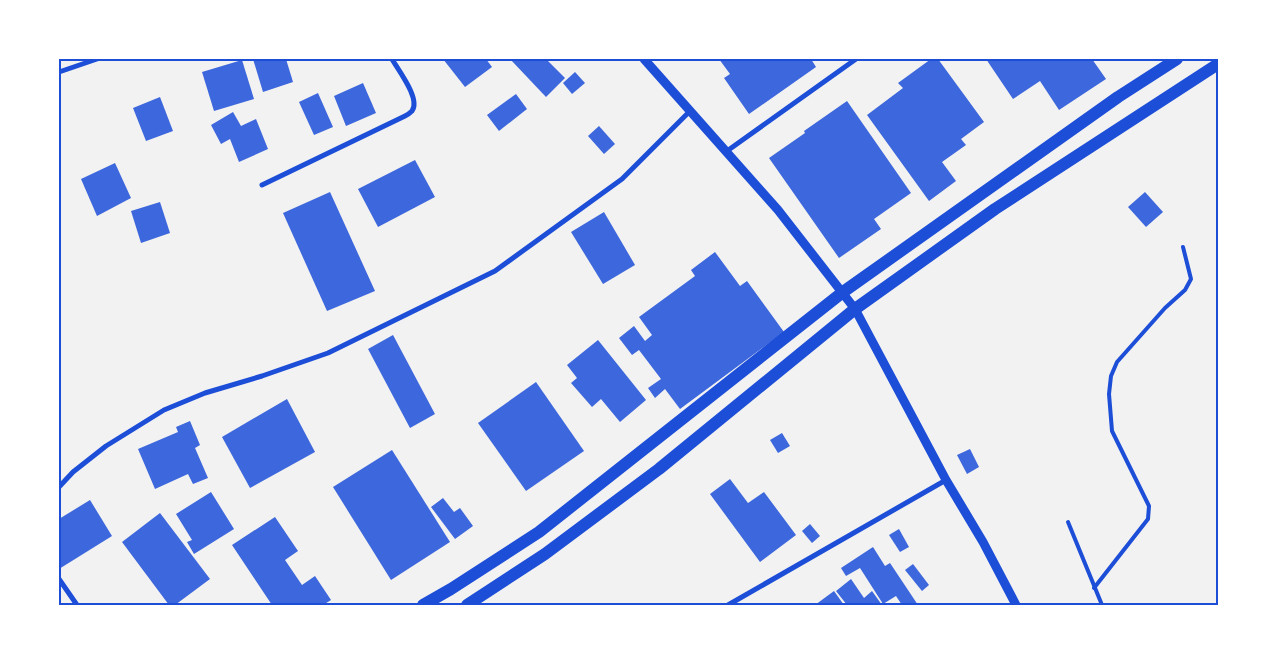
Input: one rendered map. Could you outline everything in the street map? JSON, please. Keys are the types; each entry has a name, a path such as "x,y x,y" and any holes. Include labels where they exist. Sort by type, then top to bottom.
{"main road":[{"path":"423,605 539,532 843,292 1110,103 1177,59"},
{"path":"468,605 545,554 659,469 855,309 995,209 1218,64"}],"street":[{"path":"59,72 97,59"},
{"path":"262,185 412,111 414,105 413,96 392,59"},
{"path":"644,59 778,210 855,309 946,480 983,542 1013,604"},
{"path":"727,151 856,59"},
{"path":"59,487 73,472 106,446 164,410 206,393 328,353 494,271 622,178 691,110"},
{"path":"728,605 946,480"},
{"path":"59,578 77,605"}],"lane":[{"path":"1094,588 1148,519 1149,506 1112,431 1109,394 1111,376 1117,362 1165,308 1185,290 1191,279 1182,247"},
{"path":"1068,522 1102,605"}],"building":[{"path":"253,59 286,59 293,82 263,92"},
{"path":"443,59 486,59 492,67 465,87"},
{"path":"510,59 546,59 565,78 546,97"},
{"path":"719,59 811,59 816,67 749,114 724,78 730,74"},
{"path":"931,59 938,59 984,122 961,139 966,145 942,162 956,181 929,201 867,115 903,88 898,83"},
{"path":"986,59 1092,59 1106,79 1059,110 1040,81 1013,99"},
{"path":"242,60 254,99 214,111 202,72"},
{"path":"575,72 585,83 572,94 563,83"},
{"path":"363,83 376,113 346,126 334,96"},
{"path":"318,93 333,127 314,135 299,102"},
{"path":"516,94 527,109 499,131 487,115"},
{"path":"160,97 173,131 146,141 133,108"},
{"path":"847,101 911,193 874,219 881,229 839,258 769,158"},
{"path":"233,112 241,126 256,119 268,149 239,162 230,139 221,144 211,125"},
{"path":"599,126 615,144 604,154 588,136"},
{"path":"415,160 435,197 378,227 358,189"},
{"path":"115,163 131,198 97,216 81,179"},
{"path":"330,192 375,291 327,311 283,213"},
{"path":"1145,192 1163,212 1146,227 1128,207"},
{"path":"160,202 170,233 141,243 131,211"},
{"path":"604,212 635,265 603,284 571,232"},
{"path":"715,252 740,286 747,281 784,332 680,409 665,389 655,398 648,388 661,379 639,350 632,355 619,338 634,326 645,341 652,335 639,317 695,276 691,270"},
{"path":"393,335 435,414 410,428 368,349"},
{"path":"598,340 646,400 620,422 601,399 592,407 571,383 577,378 567,365"},
{"path":"536,382 584,451 526,491 478,423"},
{"path":"287,399 315,452 250,488 222,437"},
{"path":"190,421 200,445 195,448 208,478 193,484 188,474 155,489 138,449 178,432 176,427"},
{"path":"782,433 790,446 778,453 770,440"},
{"path":"970,449 979,467 967,474 957,455"},
{"path":"392,450 450,542 391,580 333,487"},
{"path":"730,479 748,503 764,492 796,535 760,562 710,494"},
{"path":"211,492 234,529 194,554 187,542 192,540 176,514"},
{"path":"443,498 454,512 460,508 473,526 455,539 431,507"},
{"path":"90,500 112,536 59,569 59,519"},
{"path":"160,513 210,579 175,605 169,605 122,542"},
{"path":"275,517 298,551 285,560 302,585 315,576 331,600 323,605 272,605 232,545"},
{"path":"810,524 820,536 812,543 802,531"},
{"path":"899,529 909,547 900,552 889,535"},
{"path":"873,547 885,566 890,563 918,605 902,605 896,596 883,604 860,568 846,576 841,568"},
{"path":"913,564 929,585 922,591 905,570"},
{"path":"851,579 864,598 872,591 882,605 847,605 836,591"},
{"path":"834,591 844,605 815,605"}]}
